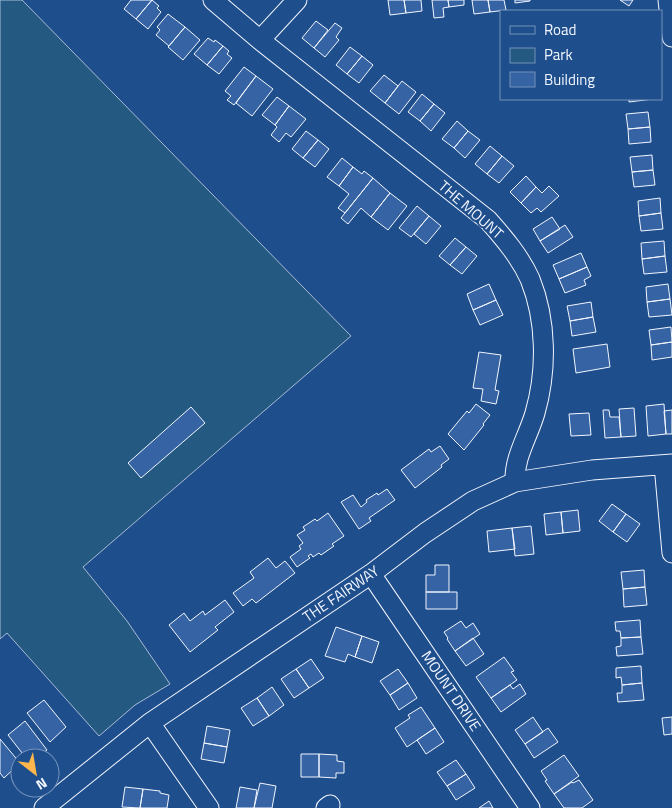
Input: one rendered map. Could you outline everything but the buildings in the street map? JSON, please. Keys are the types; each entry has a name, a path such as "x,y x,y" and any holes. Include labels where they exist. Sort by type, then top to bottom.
{"street":[{"name":"THE MOUNT","path":"213,0 260,40 488,220 504,237 518,258 530,279 538,309 543,337 543,363 541,392 514,469 515,482"},
{"path":"260,40 297,0"},
{"path":"668,0 672,37"},
{"path":"668,464 672,553"},
{"name":"THE FAIRWAY","path":"44,808 150,723 371,574 425,533 473,501 515,482 592,470 668,464"},
{"name":"MOUNT DRIVE","path":"371,574 530,808"},
{"path":"150,723 209,808"}],"green space":[{"path":"0,0 22,0 351,336 83,567 127,621 170,684 135,705 99,736 7,633 0,639"}]}
